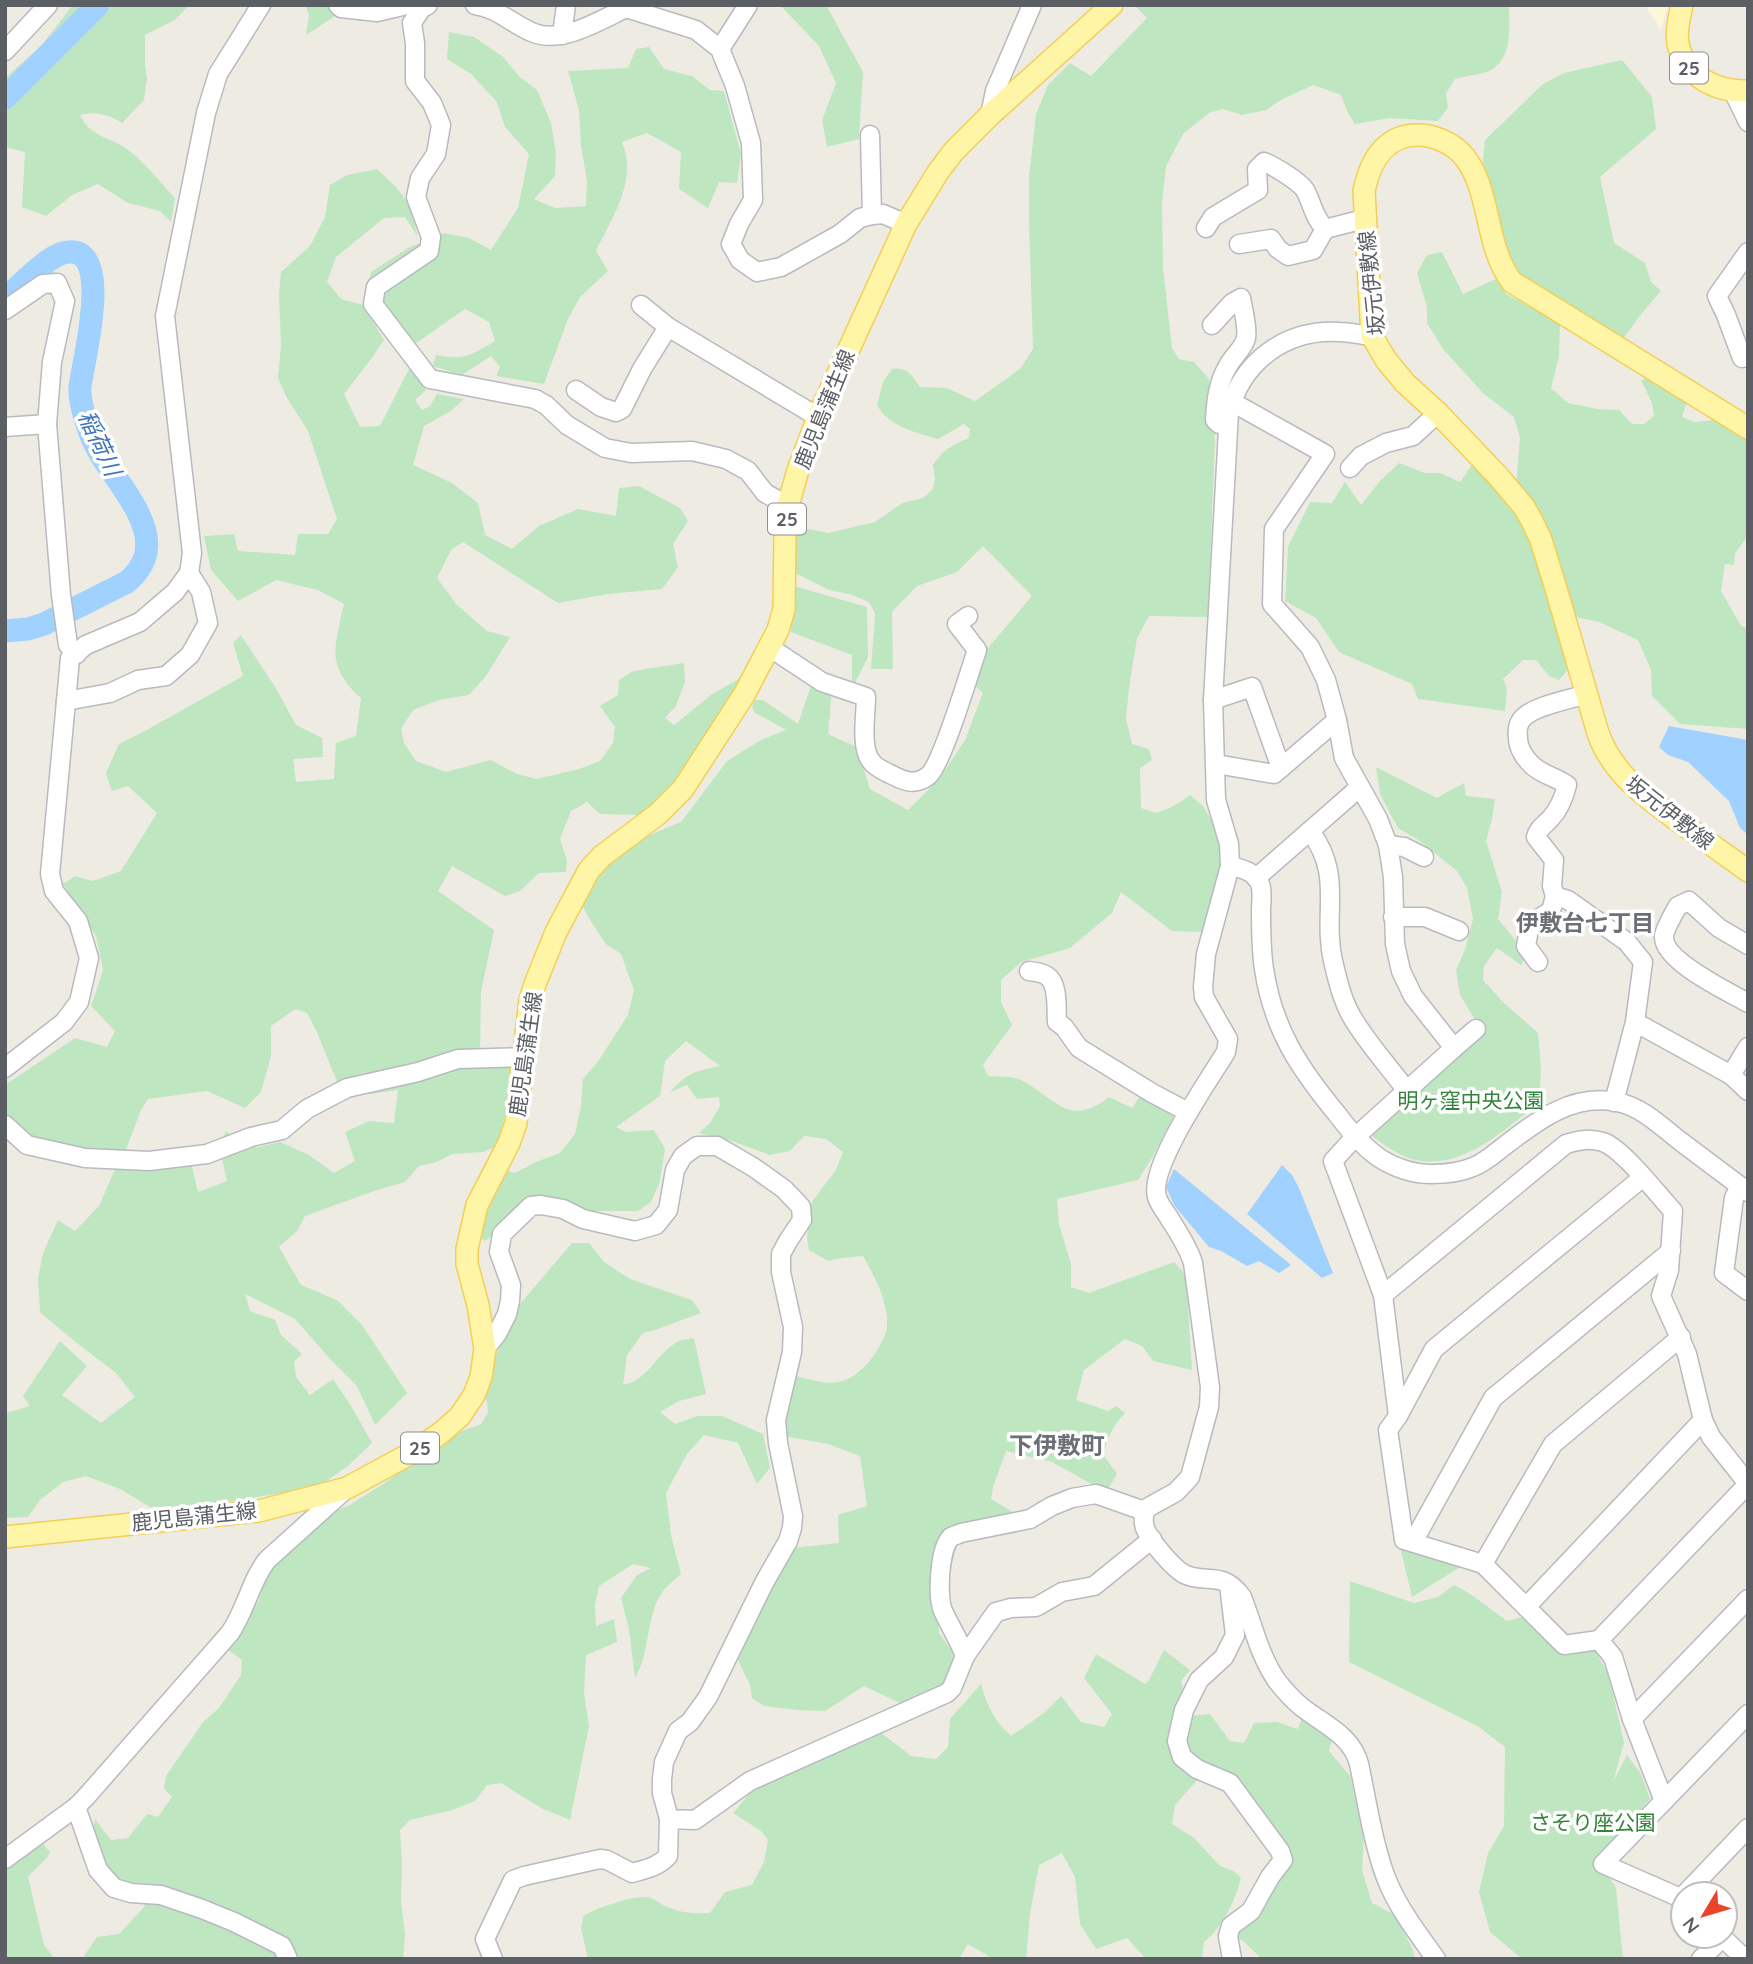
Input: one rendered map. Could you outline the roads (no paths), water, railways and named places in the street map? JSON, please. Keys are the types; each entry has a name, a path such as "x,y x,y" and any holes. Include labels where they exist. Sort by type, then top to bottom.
{"main road":[{"name":"鹿児島蒲生線","path":"5,1537 259,1511 347,1488 417,1450 460,1416 474,1395 481,1377 485,1349 478,1305 467,1264 467,1249 477,1205 509,1143 516,1123 530,1000 556,932 589,870 602,856 658,814 683,789 744,695 778,630 784,608 788,506 798,470 818,417 906,224 954,151 1112,5"},
{"name":"25","path":"1682,5 1678,24 1679,48 1690,68 1708,84 1740,91"},
{"name":"坂元伊敷線","path":"1748,428 1512,282 1500,262 1471,165 1456,148 1446,141 1411,135 1400,137 1388,144 1376,157 1364,191 1372,336 1386,360 1405,383 1438,413 1524,507 1541,540 1602,745 1624,777 1652,802 1748,871"}],"street":[{"path":"5,51 48,5"},
{"path":"73,649 140,622 175,592 190,573 192,553 165,316 206,113 218,74 261,5"},
{"path":"338,5 341,8 377,12 407,5"},
{"path":"428,5 421,9 412,23 415,81 432,103 441,125 436,154 420,178 416,197 431,237 429,251 376,287 373,304 430,379 535,399 546,405 567,425 604,448 631,453 692,451 726,459 748,471 765,493 788,506"},
{"path":"475,5 485,7 535,34 562,35 626,8 696,30 720,49 735,86 751,143 753,200 738,224 731,244 740,260 757,272 781,267 839,234 860,218 883,214 906,224"},
{"path":"562,35 566,5"},
{"path":"720,49 748,5"},
{"path":"990,115 995,91 1032,5"},
{"path":"1740,91 1748,122"},
{"path":"870,135 872,215"},
{"path":"1206,228 1213,217 1258,190 1257,169 1264,162 1297,181 1305,191 1316,219 1325,229"},
{"path":"1239,244 1271,239 1278,249 1288,256 1313,250 1325,229 1364,219"},
{"path":"1742,358 1717,296 1748,252"},
{"path":"5,310 43,284 57,283 65,301 52,362 47,424 61,595 73,649 50,874 54,891 78,921 89,958 79,1002 64,1022 5,1068"},
{"path":"1213,325 1232,303 1241,299 1247,337 1220,381 1215,403 1215,420 1219,424 1227,424"},
{"path":"641,305 668,327 818,417"},
{"path":"576,390 600,407 616,412 622,409 642,369 668,327"},
{"path":"1144,1511 1176,1492 1190,1477 1210,1396 1193,1264 1185,1243 1157,1200 1155,1187 1158,1173 1188,1112 1228,1045 1228,1038 1204,997 1202,987 1206,954 1230,866 1229,844 1216,800 1213,700 1227,424 1231,402 1252,365 1281,342 1324,332 1372,336"},
{"path":"1231,402 1325,454 1275,529 1272,604 1310,647 1326,680 1344,758 1378,819 1388,845 1393,877 1395,944 1401,971 1413,996 1454,1048"},
{"path":"1349,468 1361,456 1386,443 1413,436 1438,413"},
{"path":"5,426 47,424"},
{"path":"66,701 110,693 138,680 166,676 190,655 208,623 201,592 190,573"},
{"path":"769,647 822,681 866,697 865,749 870,761 906,783 915,782 930,775 936,767 977,650 957,624 968,616"},
{"path":"1213,700 1252,687 1281,768"},
{"path":"1538,962 1526,946 1530,924 1551,911 1555,896 1552,887 1554,860 1536,837 1538,830 1553,817 1567,785 1531,765 1523,755 1518,740 1518,724 1523,718 1540,709 1586,694"},
{"path":"1216,764 1274,774 1337,720"},
{"path":"1256,877 1360,787"},
{"path":"1310,831 1326,858 1331,882 1331,947 1345,1003 1354,1022 1407,1091"},
{"path":"1388,845 1404,847 1424,858"},
{"path":"1230,866 1256,877 1261,890 1264,971 1271,1003 1290,1050 1303,1071 1356,1136 1381,1159 1403,1170 1424,1174 1460,1172 1486,1160 1555,1110 1589,1101 1614,1102 1644,1113 1744,1189 1734,1198 1724,1273 1748,1291"},
{"path":"1555,896 1568,900 1628,942 1643,962 1635,1022 1614,1102"},
{"path":"1748,944 1718,928 1689,901 1678,906 1664,936 1667,947 1692,971 1748,1003"},
{"path":"1394,917 1424,916 1459,931"},
{"path":"1029,971 1044,974 1052,982 1057,1021 1079,1048 1188,1112"},
{"path":"1635,1022 1731,1075 1748,1091"},
{"path":"1398,1416 1383,1295 1333,1161 1356,1136 1476,1029"},
{"path":"1731,1075 1748,1047"},
{"path":"5,1125 27,1145 85,1158 149,1161 207,1154 251,1137 282,1130 307,1109 347,1088 418,1072 458,1059 523,1057"},
{"path":"1383,1295 1566,1144 1582,1139 1604,1142 1617,1150 1673,1211 1669,1270 1661,1296 1687,1354 1703,1420 1711,1437 1748,1484 1599,1640 1564,1645 1483,1564 1404,1540 1388,1430 1434,1349 1642,1178"},
{"path":"485,1349 497,1334 510,1301 511,1285 499,1252 502,1234 531,1206 563,1209 583,1219 635,1231 656,1225 668,1210 675,1170 683,1156 697,1146 717,1146 784,1189 802,1206 802,1220 781,1254 780,1272 793,1327 792,1352 776,1420 793,1516 792,1528 788,1541 764,1583 708,1697 690,1722 678,1731 664,1762 662,1793 669,1819 668,1856 650,1868 632,1873 600,1859 513,1880 485,1939 493,1959"},
{"path":"1413,1542 1493,1398 1671,1251"},
{"path":"1483,1564 1553,1444 1681,1337"},
{"path":"1526,1607 1703,1420"},
{"path":"5,1859 76,1807 230,1633 257,1573 267,1560 347,1488"},
{"path":"965,1656 942,1609 940,1598 944,1549 952,1536 1030,1519 1072,1498 1096,1494 1144,1511"},
{"path":"1144,1511 1145,1528 1174,1567 1182,1573 1214,1578 1236,1588 1242,1597 1263,1656 1277,1681 1301,1706 1342,1736 1354,1749 1388,1884 1409,1921 1436,1959"},
{"path":"669,1819 695,1820 750,1781 947,1693 952,1688 965,1656 996,1612 1011,1608 1036,1607 1062,1591 1094,1586 1152,1539"},
{"path":"1229,1583 1235,1635 1224,1657 1199,1679 1184,1710 1177,1741 1182,1757 1197,1769 1230,1783 1280,1851 1283,1860 1251,1911 1231,1926 1228,1936 1232,1959"},
{"path":"1632,1719 1748,1599"},
{"path":"1599,1640 1613,1657 1632,1719 1664,1801"},
{"path":"1669,1891 1603,1864 1748,1714"},
{"path":"76,1807 98,1870 114,1888 131,1893 161,1895 202,1909 282,1946 288,1959"},
{"path":"1699,1880 1748,1828"}],"water":[{"path":"1669,726 1748,740 1748,835 1740,828 1729,801 1688,762 1668,755 1659,747"},
{"path":"1282,1165 1299,1188 1333,1273 1322,1278 1247,1214"},
{"path":"1174,1169 1291,1265 1279,1273 1259,1261 1247,1266 1209,1247 1174,1205 1166,1187"}],"waterway":[{"name":"稲荷川","path":"5,98 98,5"},
{"name":"稲荷川","path":"5,299 49,260 63,253 79,254 89,265 93,283 92,306 80,396 90,432 98,449 141,519 146,535 146,551 140,567 127,582 44,624 5,631"}],"district":[{"name":"伊敷台七丁目","path":"1585,922"},
{"name":"下伊敷町","path":"1057,1445"}],"park label":[{"name":"明ヶ窪中央公園","path":"1471,1100"},
{"name":"さそり座公園","path":"1593,1822"}]}
